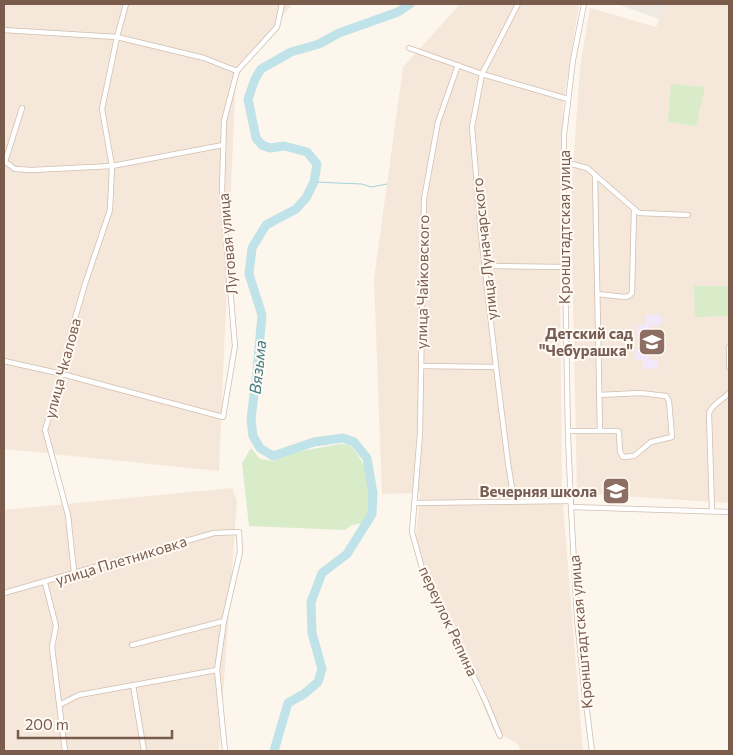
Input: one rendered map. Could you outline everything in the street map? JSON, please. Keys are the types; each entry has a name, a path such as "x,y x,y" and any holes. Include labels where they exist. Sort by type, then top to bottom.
{"street":[{"name":"улица Чкалова","path":"74,572 68,515 45,430 62,374 73,325 110,210 112,166 102,109 126,4"},
{"path":"4,30 117,37 204,58 237,71 277,27 282,5 275,4"},
{"name":"улица Луначарского","path":"514,501 496,368 472,127 482,74 518,4"},
{"name":"Кронштадтская улица","path":"584,4 564,135 564,267 568,431 577,619 592,751"},
{"path":"409,48 482,74 568,99"},
{"name":"улица Чайковского","path":"416,503 420,433 424,199 438,122 458,65"},
{"name":"Луговая улица","path":"62,374 223,418 235,346 222,191 223,145 224,121 237,71"},
{"path":"22,108 4,161 15,168 32,170 112,166 223,145"},
{"path":"564,162 587,168 639,213 688,215"},
{"path":"595,175 600,431"},
{"path":"597,294 625,297 632,293 634,208"},
{"path":"485,266 564,267"},
{"path":"729,347 729,367"},
{"path":"4,361 62,374"},
{"path":"421,366 496,368"},
{"path":"568,431 616,430 619,433 620,452 623,456 634,456 651,442 670,439 673,435 669,401 666,396 640,393 599,395"},
{"path":"712,511 709,412 714,403 725,398 729,393"},
{"path":"416,503 514,501 729,512"},
{"name":"переулок Репина","path":"416,503 412,532 422,568 486,702 500,736"},
{"name":"улица Плетниковка","path":"4,593 45,583 74,572 214,533 239,532 240,552 224,621"},
{"path":"45,583 56,626 52,646 65,751"},
{"path":"132,645 224,621 217,670 225,751"},
{"path":"59,705 80,695 217,670"},
{"path":"133,685 144,751"}],"shaded area":[{"path":"4,4 293,4 236,70 219,471 4,449"},
{"path":"460,4 579,4 563,105 560,265 562,492 583,751 521,751 517,743 494,731 415,545 420,493 382,494 374,279 403,67"},
{"path":"617,4 665,4 659,19"},
{"path":"665,4 729,4 729,503 577,493 571,196 580,67 590,8 656,27"},
{"name":"Детский сад \"Чебурашка\"","path":"646,315 661,315 661,325 651,325 651,337 660,337 660,347 649,347 649,359 658,360 658,369 643,369 643,360 635,360 635,349 645,349 645,336 637,335 637,325 646,325"},
{"name":"Вечерняя школа","path":"602,482 606,482 607,486 630,486 630,496 602,496"},
{"path":"232,488 237,500 219,751 4,751 4,510"}],"green space":[{"path":"671,84 705,87 696,126 668,122"},
{"path":"694,286 729,286 729,316 695,317"},
{"path":"340,444 350,445 357,453 370,482 370,503 368,514 363,523 352,525 345,530 249,526 242,463 251,448 260,459 273,461 296,452"}],"waterway":[{"name":"Вязьма","path":"274,751 288,703 304,694 318,682 322,669 312,633 311,602 322,573 347,554 372,514 373,493 367,458 354,442 343,438 314,442 273,456 260,448 253,436 251,419 262,315 249,274 252,248 266,225 296,209 306,198 314,182 317,164 307,152 284,146 270,148 262,145 256,138 248,99 255,79 261,69 291,52 319,44 339,33 398,12 410,4"},
{"path":"314,182 362,184 371,187 387,184"}],"place":[{"name":"Детский сад \"Чебурашка\"","path":"652,342"},
{"name":"Вечерняя школа","path":"616,491"}]}
